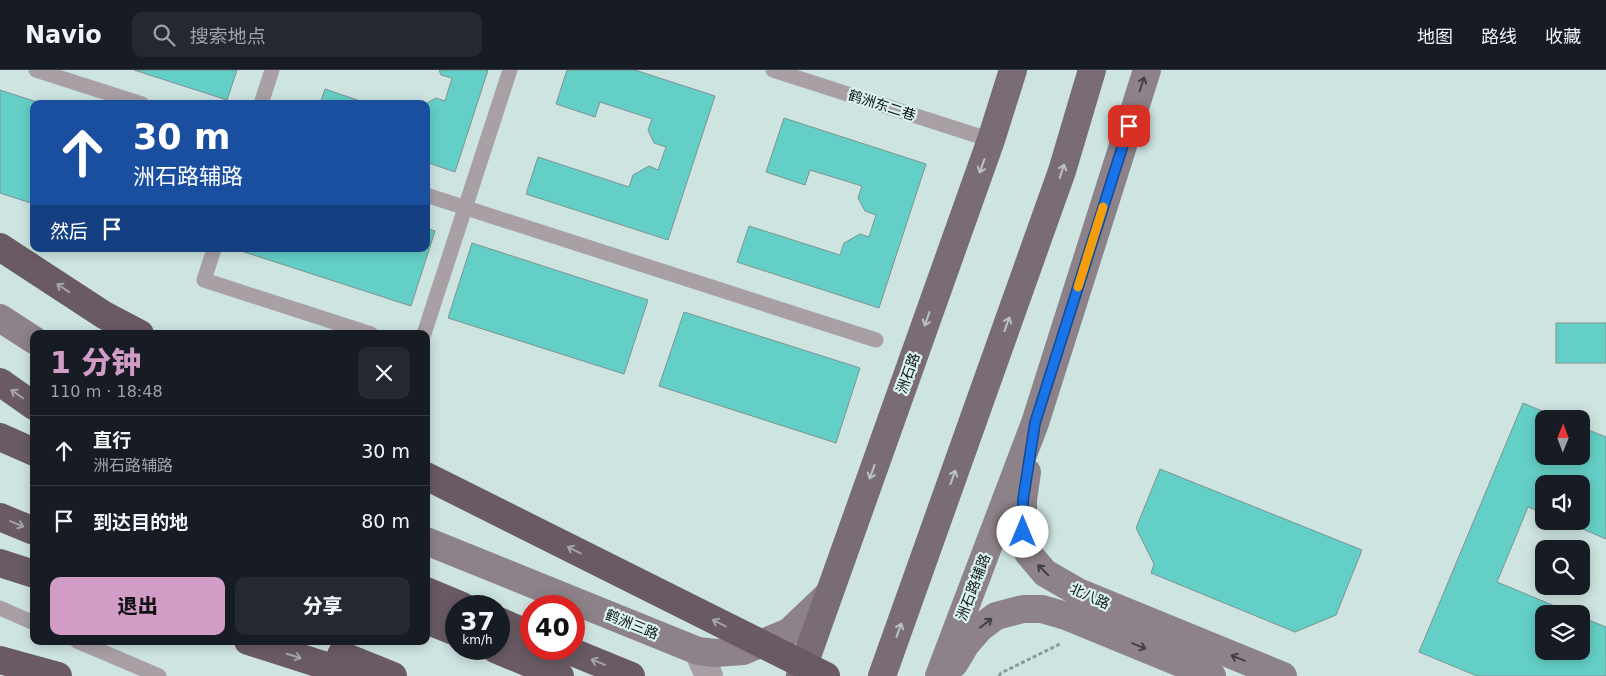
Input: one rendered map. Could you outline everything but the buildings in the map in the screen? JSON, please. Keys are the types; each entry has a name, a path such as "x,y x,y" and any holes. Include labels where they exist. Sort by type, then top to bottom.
{"highway":[{"path":"0,247 104,315 132,330"},
{"path":"0,382 30,403"},
{"path":"0,437 30,450"},
{"path":"430,478 826,676"},
{"path":"0,517 30,528"},
{"path":"0,563 30,573"},
{"path":"430,593 445,599"},
{"path":"430,622 445,628"},
{"path":"261,645 358,676"},
{"path":"317,645 393,676"},
{"path":"510,655 560,676"},
{"path":"585,657 631,676"},
{"path":"0,660 58,676"}],"main road":[{"name":"洲石路","path":"800,676 991,140 1013,70"},
{"path":"882,676 1062,170 1092,70"}],"street":[{"name":"洲石路辅路","path":"939,676 1035,423 1146,70"},
{"path":"0,318 30,337"},
{"name":"北八路","path":"1035,423 1023,500 1023,532 1028,553 1045,573 1078,592 1283,676"},
{"name":"鹤洲三路","path":"430,544 698,650 715,653 743,651 788,632 829,594"},
{"name":"北八路","path":"947,676 966,644 980,628 996,616 1023,609 1042,609 1066,616 1212,676"},
{"path":"698,650 709,676"}],"lane":[{"path":"36,70 130,100"},
{"path":"262,100 272,70"},
{"path":"425,330 510,70"},
{"name":"鹤洲东二巷","path":"773,70 991,140"},
{"path":"430,196 876,340"},
{"path":"213,252 204,280 359,330"},
{"path":"0,608 30,621"},
{"path":"86,645 159,676"}],"path":[{"path":"1000,676 1001,673 1060,644 1069,647"}],"slow traffic":[{"path":"1078,287 1103,207"}],"route":[{"path":"1023,532 1023,500 1035,423 1129,126"}]}
